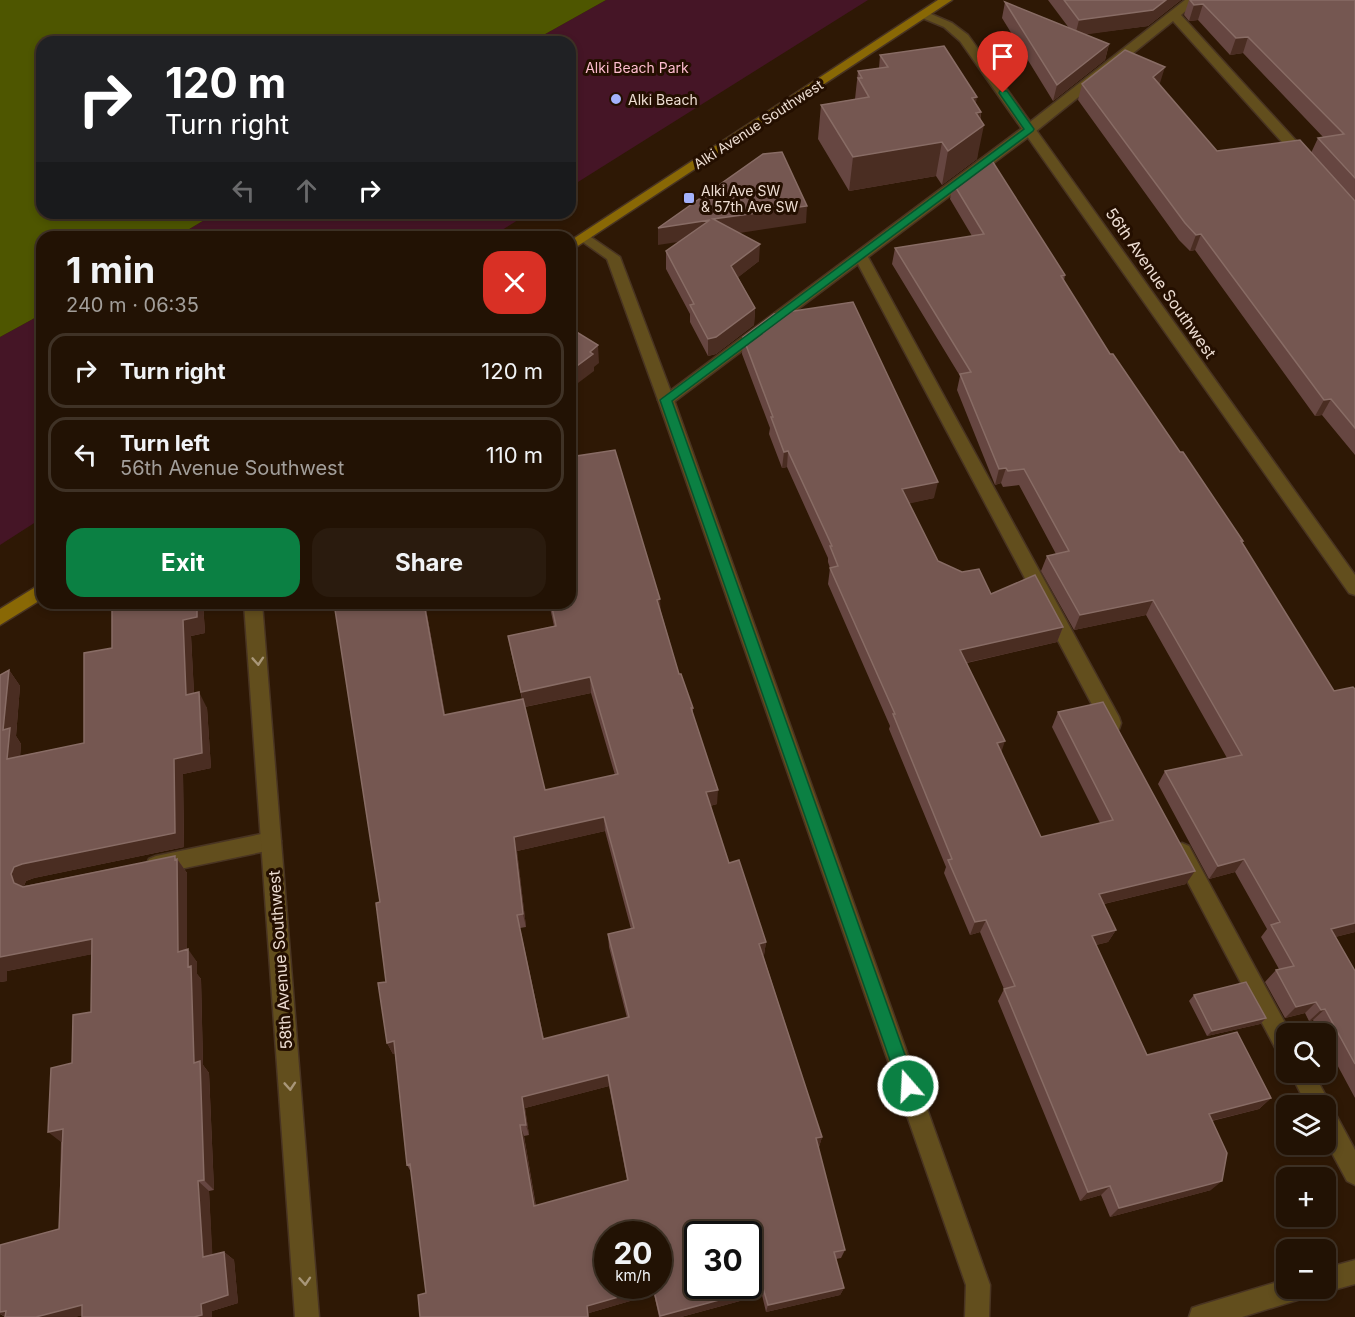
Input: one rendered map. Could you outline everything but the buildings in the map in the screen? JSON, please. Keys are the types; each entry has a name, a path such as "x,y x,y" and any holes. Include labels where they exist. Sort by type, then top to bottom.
{"main road":[{"name":"Alki Avenue Southwest","path":"578,242 946,0"},
{"path":"0,618 36,594"}],"street":[{"path":"666,400 1030,129 1192,0"},
{"path":"1174,14 1316,170"},
{"name":"56th Avenue Southwest","path":"924,15 948,26 964,38 1355,588"},
{"path":"578,242 613,256 666,400 978,1285 977,1317"},
{"path":"861,257 1122,741"},
{"name":"58th Avenue Southwest","path":"253,609 307,1317"},
{"path":"1173,836 1276,1027"},
{"path":"137,868 272,841"},
{"path":"1336,1138 1355,1173"},
{"path":"1336,1277 1355,1272"},
{"path":"1201,1317 1276,1295"}],"green space":[{"name":"Alki Beach Park","path":"606,0 868,0 576,183 576,36 542,36"},
{"path":"206,219 520,219 500,231 186,231"},
{"path":"36,317 36,522 0,545 0,337"}],"shaded area":[{"path":"0,0 606,0 542,36 36,36 36,219 206,219 186,231 36,231 36,317 0,337"}],"place":[{"name":"Alki Beach","path":"616,99"},
{"name":"Alki Ave SW & 57th Ave SW","path":"689,198"}],"route":[{"path":"908,1086 666,400 1030,129 1003,93"}]}
